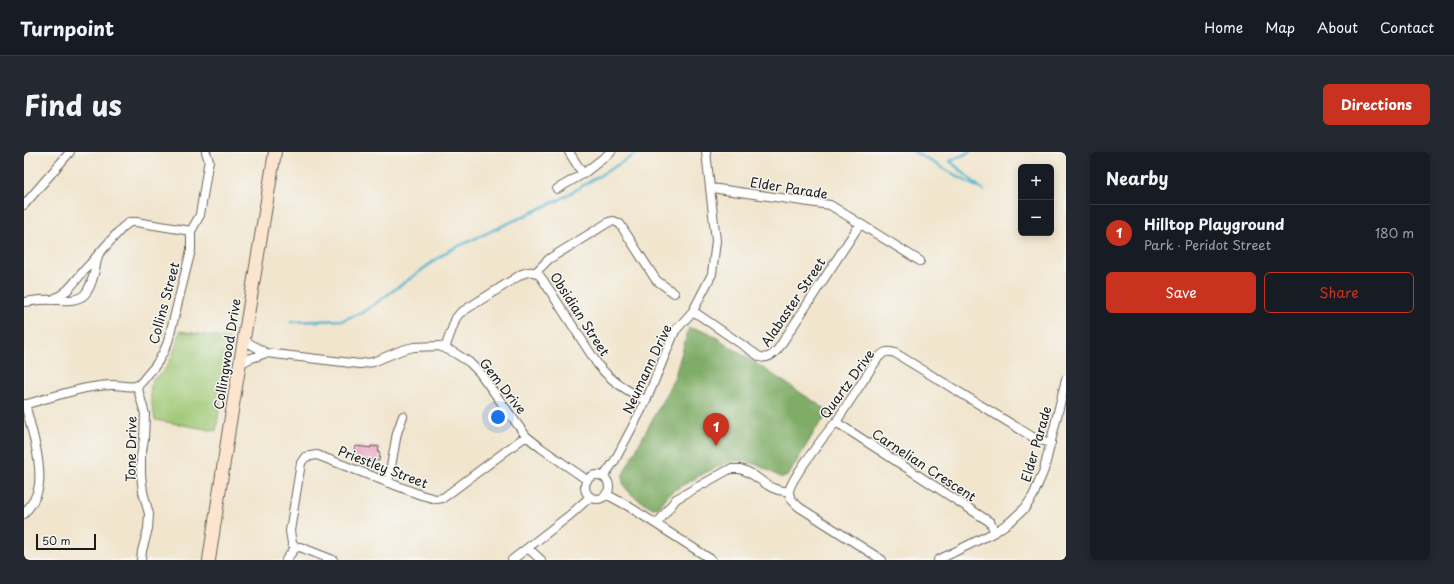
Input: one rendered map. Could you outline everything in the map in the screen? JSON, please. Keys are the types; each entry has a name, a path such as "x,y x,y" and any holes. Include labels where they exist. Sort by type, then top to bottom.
{"main road":[{"name":"Collingwood Drive","path":"209,560 275,152"}],"street":[{"path":"24,205 70,152"},
{"name":"Collins Street","path":"137,386 154,369 163,355 168,342 191,250 191,231 200,215 209,161 206,152"},
{"path":"569,152 583,174"},
{"path":"557,189 583,174 611,152"},
{"name":"Neumann Drive","path":"603,477 614,462 646,401 675,331 693,311 712,274 716,241 706,152"},
{"name":"Elder Parade","path":"711,188 830,205 920,261"},
{"path":"536,272 549,259 609,222 614,221 620,224 656,280 674,292"},
{"path":"52,300 62,295 69,289 123,226 130,222 156,224 191,231"},
{"name":"Alabaster Street","path":"693,311 760,357 765,358 770,356 778,349 860,224"},
{"path":"24,302 62,300 78,298 84,295 90,287 99,255"},
{"name":"Obsidian Street","path":"445,348 456,318 460,313 522,274 536,272 543,280 598,365 607,376 615,383 646,401"},
{"name":"Gem Drive","path":"244,340 266,353 360,364 373,362 402,350 414,347 439,346 445,348 469,362 479,372 526,436 587,480"},
{"name":"Quartz Drive","path":"789,491 802,467 827,431 836,422 878,358 883,353 889,351 895,353 1036,439 1051,444"},
{"name":"Gem Drive","path":"240,364 266,353"},
{"name":"Elder Parade","path":"938,560 995,532 1011,521 1025,508 1033,496 1044,470 1066,379"},
{"path":"24,514 32,504 38,492 39,475 38,456 24,404 99,385 118,384 137,386"},
{"name":"Tone Drive","path":"137,386 143,402 145,414 141,474 143,492 150,514 141,560"},
{"path":"388,483 398,432 403,416"},
{"name":"Carnelian Crescent","path":"836,422 990,522 995,532"},
{"name":"Priestley Street","path":"295,548 292,543 290,531 301,463 305,457 317,455 428,498 436,499 443,498 526,436"},
{"path":"657,524 676,499 730,469 740,469 750,473 775,490 789,491 790,499 799,507 882,560"},
{"path":"596,475 603,477 608,483 608,490 606,494 601,498 593,498 590,496 585,488 587,480 596,475"},
{"path":"606,494 657,524 712,560"},
{"path":"512,560 570,515 590,496"},
{"path":"286,560 295,548 306,549 333,560"},
{"path":"528,548 542,560"}],"green space":[{"path":"689,328 708,332 830,412 816,429 788,476 782,478 750,462 737,461 719,466 674,490 659,507 653,508 627,490 624,485 623,474 674,379"},
{"path":"180,331 230,339 216,431 155,420 150,394 151,384 153,379 163,371 171,358 177,344"}],"building":[{"path":"355,446 371,448 371,446 379,447 379,461 352,457"}],"waterway":[{"path":"291,322 343,320 365,311 448,251 559,200 639,152"},
{"path":"914,152 984,191 950,161 970,152"}],"place":[{"name":"Hilltop Playground","path":"716,446"}]}
